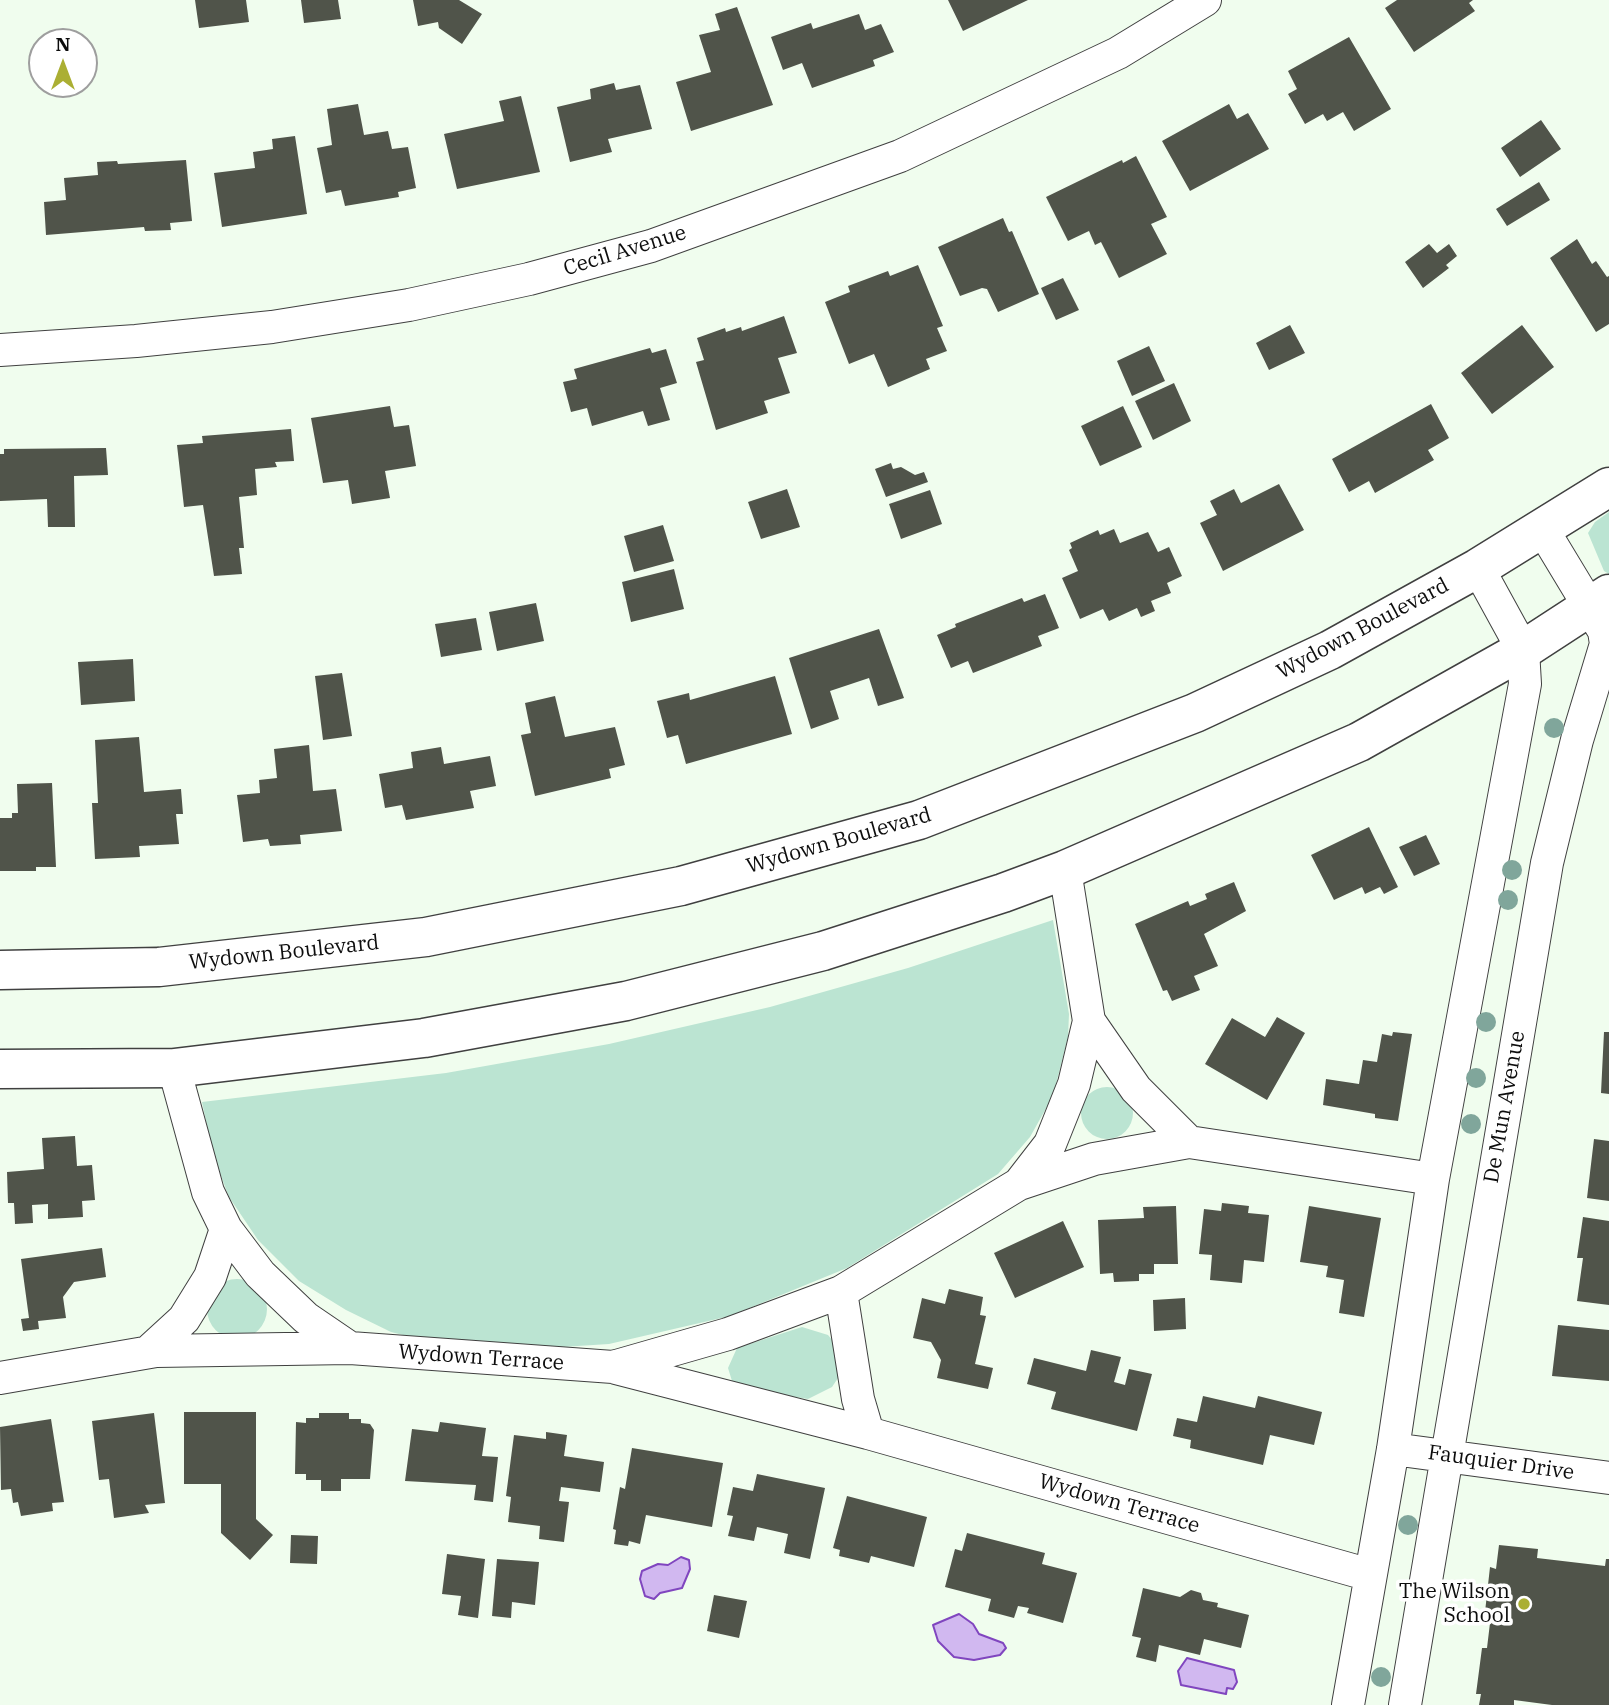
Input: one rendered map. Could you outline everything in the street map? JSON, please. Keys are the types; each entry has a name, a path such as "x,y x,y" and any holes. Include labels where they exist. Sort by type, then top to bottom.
{"street":[{"name":"Cecil Avenue","path":"0,350 136,341 258,328 409,305 529,279 651,246 912,151 1118,53 1205,0"},
{"name":"Wydown Boulevard","path":"0,970 159,967 426,937 681,886 919,820 1195,713 1330,650 1479,568 1544,530 1609,487"},
{"name":"De Mun Avenue","path":"1405,1705 1547,863 1577,740 1606,644 1600,600 1544,530"},
{"path":"1348,1705 1393,1449 1433,1179 1525,684 1523,650 1479,568"},
{"path":"0,1069 174,1068 424,1038 626,1001 823,951 1003,893 1065,870 1359,742 1523,650 1600,600"},
{"name":"Wydown Terrace","path":"1019,1184 1051,1144 1074,1084 1089,1021 1065,870"},
{"name":"Wydown Terrace","path":"1089,1021 1136,1089 1189,1142"},
{"path":"174,1068 208,1192 226,1229 260,1274 306,1318 349,1348"},
{"name":"Wydown Terrace","path":"613,1367 728,1334 841,1292 1019,1184 1094,1159 1189,1142 1433,1179"},
{"path":"148,1352 184,1319 210,1277 226,1229"},
{"path":"841,1292 858,1399 868,1433"},
{"name":"Wydown Terrace","path":"0,1378 148,1352 349,1348 613,1367 868,1433 1370,1575"},
{"name":"Fauquier Drive","path":"1393,1449 1609,1478"}],"green space":[{"path":"1609,512 1609,574 1604,571 1588,533 1595,522"},
{"path":"1053,920 1069,1014 1068,1037 1053,1096 1030,1137 998,1174 847,1268 730,1316 609,1344 562,1347 502,1349 439,1344 391,1332 346,1310 299,1281 258,1240 229,1197 213,1155 202,1102 446,1073 609,1044 770,1007 908,968"},
{"path":"1107,1087 1117,1089 1125,1095 1131,1103 1131,1123 1125,1131 1117,1137 1107,1139 1097,1137 1089,1131 1083,1123 1081,1113 1083,1103 1089,1095 1097,1089"},
{"path":"237,1279 254,1284 262,1292 267,1309 262,1326 254,1334 237,1339 220,1334 212,1326 207,1309 212,1292 220,1284"},
{"path":"802,1327 828,1335 837,1346 840,1375 832,1387 808,1399 741,1388 732,1381 728,1368 737,1348"}],"shaded area":[{"path":"681,1557 689,1560 690,1569 682,1588 660,1593 654,1599 645,1596 640,1579 642,1571 658,1564 668,1565"},
{"path":"959,1614 973,1624 979,1634 1003,1643 1006,1648 1000,1655 974,1660 954,1657 938,1641 933,1625"},
{"path":"1187,1658 1234,1670 1237,1682 1233,1689 1227,1688 1226,1694 1181,1685 1178,1671"}],"building":[{"path":"195,0 246,0 249,22 199,28"},
{"path":"301,0 338,0 341,19 304,23"},
{"path":"413,0 459,0 482,14 462,44 439,28 438,22 418,26"},
{"path":"948,0 1028,0 963,31"},
{"path":"1397,0 1473,0 1469,3 1475,11 1414,52 1385,8"},
{"path":"737,7 773,105 691,131 676,82 711,72 699,35 720,30 715,14"},
{"path":"859,14 865,30 881,24 894,52 873,60 875,66 812,88 802,63 783,70 771,37 811,23 813,29"},
{"path":"1349,37 1391,109 1354,131 1343,112 1327,121 1323,114 1305,124 1288,94 1297,89 1288,71"},
{"path":"614,83 616,90 640,85 652,129 608,139 612,152 570,162 557,107 591,99 590,89"},
{"path":"521,96 540,172 457,189 444,134 504,121 499,101"},
{"path":"358,104 364,135 388,131 392,149 408,147 416,188 398,192 399,197 345,206 341,190 326,193 317,148 332,145 327,109"},
{"path":"1229,104 1237,119 1248,113 1269,149 1190,191 1162,141"},
{"path":"1541,120 1561,149 1520,177 1501,148"},
{"path":"295,136 307,214 222,227 214,173 255,168 253,152 273,149 272,139"},
{"path":"1136,156 1167,217 1151,224 1167,254 1119,278 1101,242 1095,245 1089,231 1068,241 1046,197 1122,160 1123,163"},
{"path":"186,160 192,221 170,223 171,230 145,231 144,227 46,235 44,202 66,200 64,178 98,175 97,162 117,161 118,164"},
{"path":"1539,182 1550,200 1507,226 1496,209"},
{"path":"1003,218 1009,232 1012,231 1039,294 998,312 987,289 982,288 960,296 938,247"},
{"path":"1577,239 1592,264 1596,261 1607,277 1609,276 1609,324 1596,332 1550,258"},
{"path":"1429,244 1437,253 1449,244 1457,256 1446,265 1449,268 1423,288 1405,262"},
{"path":"918,265 943,326 937,328 947,351 926,359 930,369 888,387 874,354 849,364 825,302 850,292 848,286 888,271 890,276"},
{"path":"1063,278 1079,310 1056,320 1041,288"},
{"path":"784,316 797,353 778,358 790,393 764,401 768,413 716,430 696,362 704,360 697,338 725,328 726,332 741,327 742,331"},
{"path":"1290,325 1305,353 1269,370 1256,343"},
{"path":"1522,325 1554,367 1492,414 1461,373"},
{"path":"1149,346 1165,381 1132,396 1117,361"},
{"path":"650,348 652,353 666,349 677,383 660,388 670,420 648,426 643,411 592,426 587,408 571,412 563,382 577,379 574,369"},
{"path":"1174,383 1191,421 1153,440 1135,401"},
{"path":"1431,404 1449,438 1428,450 1434,460 1375,493 1369,481 1349,492 1332,459"},
{"path":"390,406 394,427 409,425 416,466 385,471 390,498 352,504 348,480 323,483 311,418"},
{"path":"1123,406 1142,447 1100,466 1081,426"},
{"path":"291,429 294,461 275,462 277,467 255,469 257,495 239,497 244,548 239,548 242,574 214,576 203,505 184,507 177,445 203,443 202,436"},
{"path":"106,448 108,475 74,476 75,527 48,527 47,499 0,501 0,454 4,454 4,449"},
{"path":"891,463 893,469 901,467 915,475 924,472 928,482 886,497 875,469"},
{"path":"1279,484 1304,530 1223,571 1200,523 1217,515 1210,501 1234,489 1241,503"},
{"path":"787,489 800,527 761,539 748,502"},
{"path":"930,490 942,524 901,539 889,504"},
{"path":"663,525 674,561 634,572 624,536"},
{"path":"1114,529 1120,543 1148,532 1158,552 1169,547 1182,576 1167,583 1171,593 1151,601 1155,611 1141,617 1137,608 1109,621 1103,609 1080,619 1062,578 1078,571 1069,550 1072,548 1070,543 1098,530 1100,535"},
{"path":"674,569 684,609 631,622 622,582"},
{"path":"1045,594 1059,628 1038,636 1042,646 973,673 968,661 951,668 937,635 956,627 955,624 1022,598 1024,602"},
{"path":"536,603 544,641 497,651 489,612"},
{"path":"476,618 482,650 441,657 435,624"},
{"path":"879,629 904,698 878,706 869,678 830,691 839,719 811,729 789,658"},
{"path":"133,659 135,701 81,705 78,662"},
{"path":"342,673 352,736 323,740 315,676"},
{"path":"775,676 792,734 686,764 678,735 667,738 657,701 689,693 690,700"},
{"path":"555,696 565,737 615,727 625,765 609,769 611,778 535,796 521,735 531,733 525,703"},
{"path":"139,737 144,792 181,789 183,814 176,814 179,844 139,846 140,857 95,859 92,803 98,803 95,740"},
{"path":"309,745 313,791 336,789 342,831 300,835 301,844 270,846 268,839 243,842 237,795 260,793 259,780 277,778 274,749"},
{"path":"441,747 444,764 490,756 496,786 470,791 474,808 406,820 402,805 385,808 379,774 413,768 411,752"},
{"path":"52,783 56,867 36,867 36,871 0,871 0,818 12,818 12,813 18,813 17,784"},
{"path":"1369,827 1398,887 1384,894 1380,887 1365,894 1362,887 1334,900 1311,855"},
{"path":"1426,835 1440,864 1414,876 1399,847"},
{"path":"1234,882 1246,911 1204,934 1218,966 1194,976 1200,990 1172,1001 1167,990 1163,991 1135,924 1188,901 1190,906 1207,899 1205,894"},
{"path":"1277,1017 1305,1033 1267,1100 1205,1064 1232,1018 1265,1037"},
{"path":"1393,1032 1412,1034 1398,1121 1323,1105 1326,1079 1359,1084 1363,1060 1377,1062 1382,1034 1392,1036"},
{"path":"1604,1032 1609,1032 1609,1094 1601,1093"},
{"path":"75,1136 77,1166 92,1165 95,1200 82,1201 83,1217 48,1219 48,1204 32,1205 33,1223 15,1224 14,1203 8,1203 7,1172 44,1169 42,1138"},
{"path":"1594,1139 1609,1141 1609,1201 1587,1198"},
{"path":"1222,1203 1249,1206 1248,1213 1269,1215 1264,1262 1244,1260 1242,1283 1210,1280 1212,1255 1199,1254 1204,1209 1221,1211"},
{"path":"1176,1206 1178,1264 1154,1264 1154,1274 1139,1274 1139,1281 1114,1282 1113,1273 1100,1274 1098,1220 1144,1218 1143,1207"},
{"path":"1309,1206 1381,1218 1364,1317 1339,1313 1344,1280 1326,1277 1328,1266 1300,1262"},
{"path":"1583,1217 1609,1221 1609,1305 1577,1301 1583,1258 1577,1258"},
{"path":"1063,1221 1084,1267 1015,1298 994,1253"},
{"path":"102,1248 106,1277 74,1282 63,1297 66,1318 38,1321 39,1329 23,1331 21,1319 29,1318 21,1259"},
{"path":"949,1289 983,1297 980,1315 986,1316 975,1364 993,1368 988,1389 937,1378 941,1360 931,1342 913,1338 922,1298 945,1304"},
{"path":"1185,1298 1186,1329 1154,1331 1153,1300"},
{"path":"1558,1325 1609,1330 1609,1381 1552,1376"},
{"path":"1091,1350 1121,1357 1114,1382 1125,1385 1129,1369 1152,1374 1137,1431 1051,1409 1056,1392 1027,1384 1034,1358 1086,1371"},
{"path":"1203,1396 1255,1408 1258,1396 1322,1412 1314,1445 1270,1435 1263,1465 1190,1448 1191,1440 1173,1436 1177,1418 1197,1422"},
{"path":"184,1412 256,1412 256,1519 273,1535 250,1560 221,1533 221,1484 184,1484"},
{"path":"154,1413 165,1503 145,1505 149,1513 114,1518 109,1479 99,1480 92,1421"},
{"path":"319,1413 349,1413 349,1419 361,1419 361,1423 370,1424 374,1430 370,1479 341,1479 341,1491 321,1491 321,1480 306,1480 306,1474 295,1474 296,1422 306,1423 306,1418 319,1418"},
{"path":"51,1419 64,1502 52,1503 53,1511 21,1516 18,1502 13,1503 11,1489 1,1490 0,1427"},
{"path":"440,1422 486,1428 482,1456 498,1457 493,1502 474,1500 476,1485 405,1481 412,1429 438,1432"},
{"path":"546,1432 567,1435 564,1456 604,1462 600,1492 561,1487 559,1501 569,1502 564,1542 539,1539 540,1526 508,1522 511,1497 506,1496 514,1435 546,1439"},
{"path":"632,1448 723,1463 712,1527 646,1515 640,1544 629,1541 628,1546 614,1544 616,1530 613,1529 620,1487 625,1489"},
{"path":"757,1474 825,1488 810,1559 784,1553 788,1534 757,1527 754,1541 728,1536 733,1516 727,1515 733,1487 753,1491"},
{"path":"847,1496 927,1517 914,1567 871,1556 869,1563 839,1556 840,1550 833,1548"},
{"path":"967,1533 1045,1553 1042,1564 1077,1573 1063,1623 1027,1613 1029,1608 1018,1606 1014,1618 988,1611 991,1599 945,1587 955,1549 962,1551"},
{"path":"291,1535 318,1536 317,1564 290,1563"},
{"name":"The Wilson School","path":"1499,1545 1538,1549 1537,1558 1605,1566 1606,1559 1609,1559 1609,1705 1552,1705 1514,1700 1514,1705 1479,1705 1481,1694 1476,1694 1482,1648 1487,1648 1490,1623 1484,1621 1490,1567 1496,1569"},
{"path":"447,1554 485,1559 478,1618 458,1615 461,1596 442,1594"},
{"path":"497,1559 539,1562 535,1605 512,1602 511,1618 492,1616"},
{"path":"1143,1588 1180,1597 1191,1590 1201,1593 1203,1600 1218,1603 1217,1607 1249,1615 1241,1648 1204,1639 1200,1655 1159,1645 1156,1662 1136,1657 1141,1638 1132,1636"},
{"path":"714,1595 747,1601 739,1638 707,1631"}],"place":[{"name":"The Wilson School","path":"1524,1604"}]}
